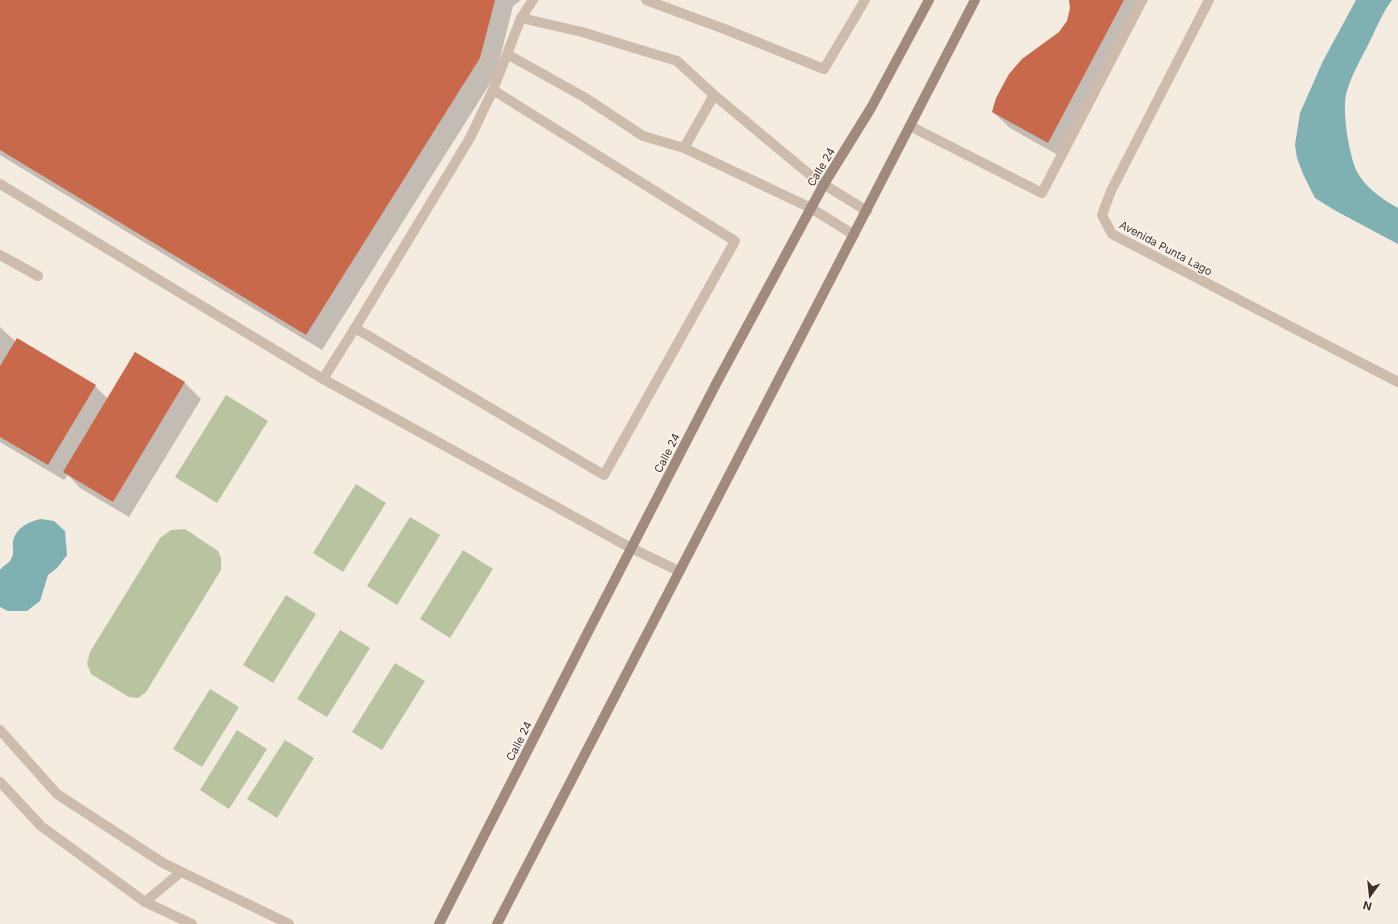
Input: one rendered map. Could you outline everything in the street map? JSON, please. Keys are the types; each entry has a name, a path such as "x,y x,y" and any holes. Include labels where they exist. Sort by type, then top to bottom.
{"main road":[{"name":"Calle 24","path":"439,924 717,382 824,184 871,108 929,0"},
{"path":"496,924 975,0"}],"street":[{"path":"323,379 470,138 494,90 521,18 533,0"},
{"path":"646,0 728,30 824,69 865,0"},
{"path":"910,126 1042,193 1142,0"},
{"name":"Avenida Punta Lago","path":"1209,0 1111,191 1102,215 1112,234 1398,382"},
{"path":"521,18 582,32 677,61 714,95 815,179 866,211"},
{"path":"507,54 584,97 643,136 684,148 811,208 854,235"},
{"path":"355,328 604,475 735,241 494,90"},
{"path":"684,148 714,95"},
{"path":"0,184 323,379 631,548 679,571"},
{"path":"0,255 38,276"},
{"path":"0,730 57,794 163,863 288,924"},
{"path":"0,782 41,826 145,902 192,924"},
{"path":"145,902 180,872"}],"green space":[{"path":"226,395 268,421 217,503 175,477"},
{"path":"356,484 386,503 343,572 313,553"},
{"path":"410,517 440,535 397,605 367,586"},
{"path":"185,529 218,551 221,558 221,570 146,692 138,698 129,697 91,674 87,664 90,652 160,538 171,530"},
{"path":"463,550 493,569 450,638 420,619"},
{"path":"286,595 316,614 273,683 243,665"},
{"path":"340,630 370,648 327,717 297,699"},
{"path":"395,663 425,681 382,750 352,732"},
{"path":"210,689 239,707 202,767 173,749"},
{"path":"237,730 267,749 229,809 200,790"},
{"path":"285,740 314,758 277,818 247,799"}],"water":[{"path":"1356,0 1392,0 1382,16 1351,79 1345,99 1345,120 1351,155 1357,172 1375,193 1398,208 1398,244 1315,198 1297,158 1295,145 1300,113 1323,61"},
{"path":"41,519 54,521 65,531 67,555 57,568 48,575 40,601 27,611 8,611 0,607 0,570 12,557 13,541 17,532 28,523"}],"building":[{"path":"0,0 495,0 480,58 306,335 0,150"},
{"path":"1069,0 1124,0 1048,143 992,112 996,98 1009,74 1022,59 1059,32 1067,21 1070,8"},
{"path":"17,338 96,385 48,465 0,437 0,366"},
{"path":"135,352 185,382 113,502 63,472"}]}
